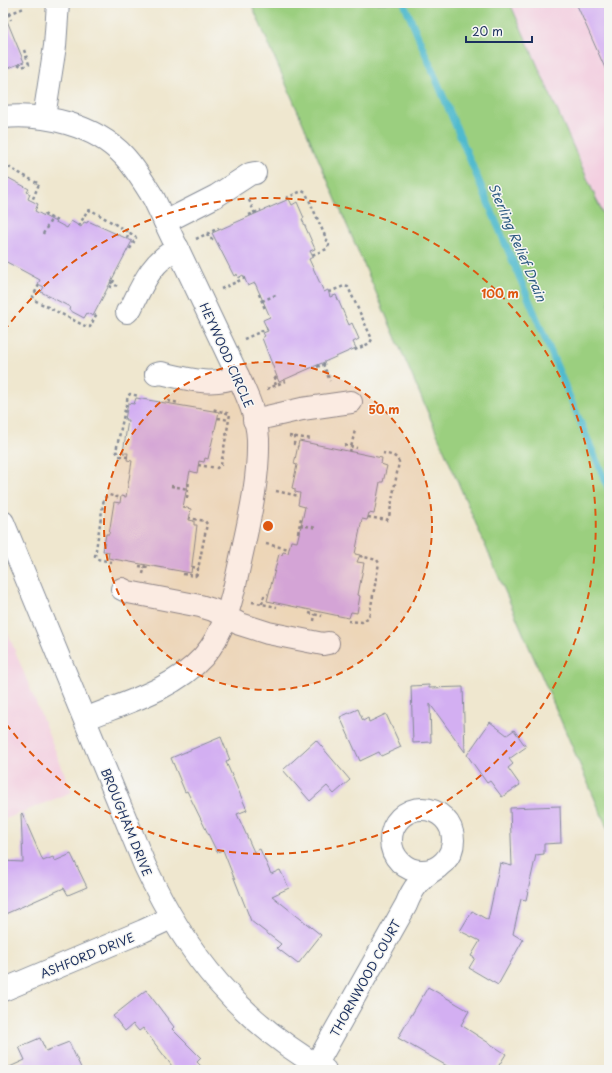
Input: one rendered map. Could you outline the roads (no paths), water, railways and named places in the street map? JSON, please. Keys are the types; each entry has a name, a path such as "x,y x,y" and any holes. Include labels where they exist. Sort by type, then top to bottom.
{"street":[{"path":"44,117 55,46 58,3"},
{"name":"HEYWOOD CIRCLE","path":"3,117 44,117 64,122 85,130 124,155 144,182 165,222 186,244 238,376 248,397 254,420 258,446 255,490 226,617 211,648 202,659 183,675 162,687 85,719"},
{"path":"165,222 216,196 250,174 255,173"},
{"path":"127,312 131,308 146,276 154,265 165,254 186,244"},
{"path":"156,374 161,373 218,382 226,381 238,376"},
{"path":"254,420 351,402"},
{"name":"BROUGHAM DRIVE","path":"3,522 145,866 171,918 201,962 231,999 262,1026 321,1068"},
{"path":"122,589 128,592 200,606 240,624 268,633 323,644 328,642"},
{"name":"THORNWOOD COURT","path":"321,1068 406,905 411,891 421,878 445,862 450,854 453,844 453,834 450,825 444,817 435,811 416,809 406,813 398,820 393,830 391,840 393,851 408,876 411,891"},
{"path":"398,860 406,867 416,871 427,871 437,868"},
{"name":"ASHFORD DRIVE","path":"3,990 143,932 171,918"}],"waterway":[{"name":"Sterling Relief Drain","path":"404,3 609,490"}]}
